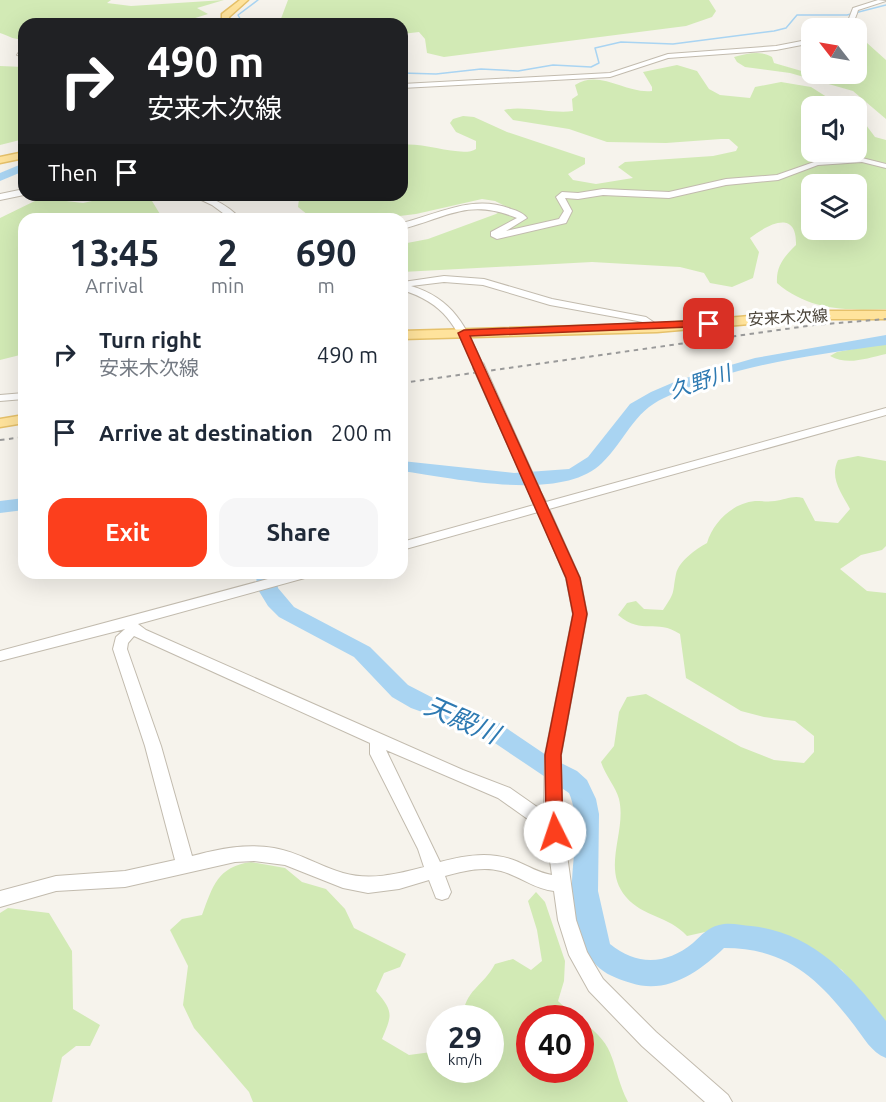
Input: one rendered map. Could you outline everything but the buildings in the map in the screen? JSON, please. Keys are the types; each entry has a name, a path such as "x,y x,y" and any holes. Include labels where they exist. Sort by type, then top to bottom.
{"main road":[{"path":"225,18 244,0"},
{"path":"0,160 18,156"},
{"name":"安来木次線","path":"408,335 657,328 809,315 886,315"},
{"path":"0,423 18,420"}],"street":[{"path":"852,18 855,9 884,0"},
{"path":"408,86 610,75 631,70 665,56 732,52 801,43"},
{"path":"408,224 464,205 491,206 523,218 516,224 494,234 497,236 563,221 568,212 560,197 562,195 578,196 603,192 669,195 726,182 778,177 817,163 862,160 886,166"},
{"path":"0,197 18,193"},
{"path":"210,201 229,213"},
{"path":"408,282 434,279 484,282 550,302 645,320 657,328"},
{"path":"408,285 443,304 464,333 573,578 580,614 553,755 552,789 553,819 561,884 567,920 579,955 596,985 649,1039 721,1102"},
{"path":"0,398 18,396"},
{"path":"408,544 886,411"},
{"path":"0,656 130,626 278,579"},
{"path":"130,626 378,740 504,793 535,815 553,819"},
{"path":"130,626 120,649 153,746 185,864"},
{"path":"378,740 378,754 426,849 442,892"},
{"path":"0,899 60,883 126,879 236,854 273,855 297,861 336,879 365,885 388,884 435,872 492,862 508,865 545,884 561,884"}],"green space":[{"path":"0,0 111,0 107,3 131,6 224,0 197,8 208,14 195,18 18,18 18,39 0,33"},
{"path":"288,0 709,0 716,11 712,17 686,26 444,57 427,53 425,39 419,32 408,33 408,18 281,18"},
{"path":"867,43 886,60 886,119 867,103 867,96 859,96 853,91 828,84 867,84"},
{"path":"753,53 763,54 772,57 774,63 801,71 801,76 745,67 734,57"},
{"path":"677,65 697,71 709,89 720,95 750,98 755,87 781,82 811,87 825,96 801,96 801,162 867,162 867,126 875,137 886,140 886,309 856,310 815,304 801,299 777,283 782,262 796,245 792,226 786,223 764,228 750,238 759,252 753,278 732,287 710,283 704,273 680,267 592,262 408,272 408,243 428,239 496,214 507,207 495,201 482,199 408,215 408,213 306,213 298,207 299,201 408,201 408,145 462,152 476,149 476,141 456,132 450,123 453,119 463,116 474,117 507,132 585,158 585,164 568,174 573,180 596,184 633,178 618,167 625,162 713,156 736,151 738,147 729,139 666,143 607,142 569,129 513,120 504,110 519,108 573,111 572,99 578,95 575,85 584,81 603,81 632,89 652,91 643,72"},
{"path":"0,66 18,67 18,140 0,145"},
{"path":"35,201 83,203 152,201 159,213 18,213 18,356 0,360 0,218"},
{"path":"886,343 886,354 851,361 830,356 837,352"},
{"path":"858,456 886,461 886,546 882,550 861,555 840,569 867,591 886,593 886,1023 842,970 806,946 771,931 732,926 687,936 672,924 633,904 619,886 615,874 621,811 619,799 601,762 614,746 619,712 627,697 646,694 741,747 774,760 804,763 814,752 814,736 795,721 741,711 686,678 680,634 664,627 635,625 618,615 627,603 636,601 644,609 663,610 672,596 676,574 684,560 707,543 719,521 739,505 755,501 799,497 803,498 815,521 838,523 850,509 836,479 838,460"},
{"path":"251,862 285,868 302,882 326,889 345,909 354,928 406,954 400,967 384,973 376,991 390,1014 382,1039 409,1055 426,1053 426,1083 504,1083 504,1005 466,1005 470,995 495,964 513,959 531,970 542,961 537,930 528,901 536,892 545,902 565,961 564,981 558,1001 562,1005 516,1005 516,1083 594,1083 594,1031 608,1048 628,1102 253,1102 249,1092 194,1028 183,1005 188,966 170,930 182,919 202,915 213,887 223,873"},
{"path":"8,908 49,913 72,951 73,1009 100,1025 90,1046 76,1046 62,1057 52,1102 0,1102 0,913"}],"waterway":[{"path":"240,18 238,15 258,0"},
{"path":"408,73 436,74 481,69 518,71 553,65 591,67 599,63 595,48 621,42 673,44 774,31 786,28 797,15 847,15 886,5"},
{"path":"0,177 18,170"},
{"name":"久野川","path":"408,467 514,479 558,477 575,473 595,461 628,416 656,395 685,383 755,363 886,340"},
{"name":"久野川","path":"0,507 18,505"},
{"name":"天殿川","path":"267,579 268,588 275,601 287,612 362,652 400,691 429,706 488,727 541,763 569,778 578,787 584,799 587,814 586,902 597,946 604,956 630,970 652,974 663,973 693,959 719,937 766,940 787,947 807,958 825,972 858,1007 886,1044"}],"railway":[{"path":"408,382 814,325 886,319"},
{"path":"0,440 18,438"}],"route":[{"path":"555,832 552,789 553,755 580,614 573,578 464,333 657,328 709,324"}]}
